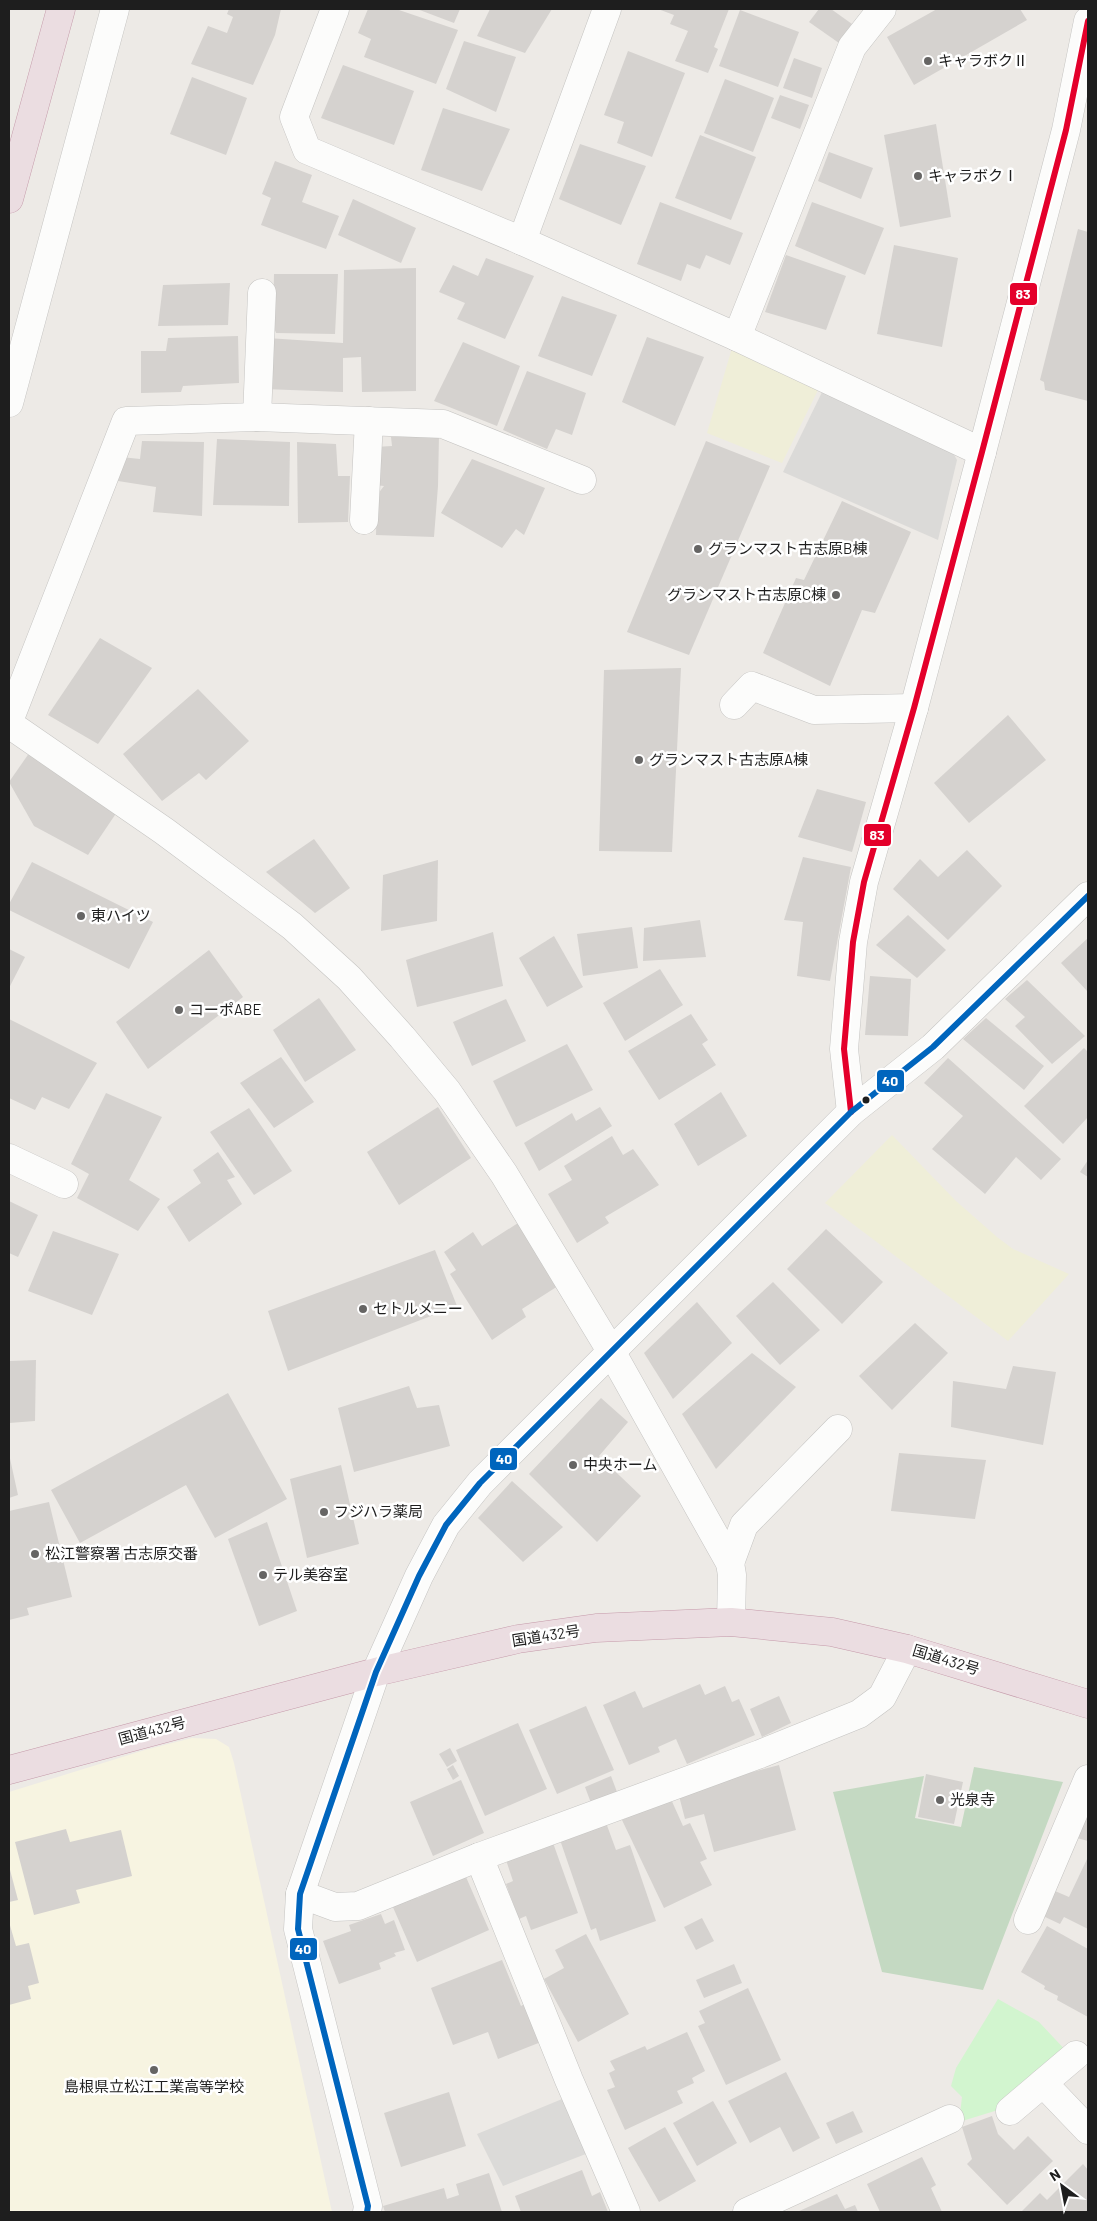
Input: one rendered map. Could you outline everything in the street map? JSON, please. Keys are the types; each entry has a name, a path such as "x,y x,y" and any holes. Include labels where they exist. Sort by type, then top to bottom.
{"highway":[{"path":"9,199 61,9"},
{"name":"国道432号","path":"9,1770 376,1672 528,1637 596,1628 731,1622 832,1632 907,1649 1088,1704"}],"street":[{"path":"9,403 114,9"},
{"path":"335,9 294,117 307,150 522,241 736,337 982,452"},
{"path":"522,241 607,9"},
{"path":"736,337 852,47 882,9"},
{"path":"851,1112 844,1049 853,942 864,882 914,708 1066,130 1088,22"},
{"path":"257,417 262,292"},
{"path":"582,480 443,424 257,417 126,421 9,723 164,831 292,926 349,978 447,1091 504,1174 611,1351 730,1563 732,1575 731,1622"},
{"path":"364,520 369,421"},
{"path":"734,705 752,686 814,710 914,708"},
{"path":"368,2212 298,1929 300,1894 376,1672 419,1576 446,1525 480,1483 851,1112 933,1047 1088,896"},
{"path":"9,1158 64,1184"},
{"path":"730,1563 744,1525 838,1429"},
{"path":"300,1894 335,1907 358,1906 478,1856 760,1754 858,1714 882,1697 907,1649"},
{"path":"1028,1920 1088,1779"},
{"path":"478,1856 569,2080 626,2212"},
{"path":"1010,2111 1076,2055"},
{"path":"1043,2083 1088,2130"},
{"path":"747,2212 950,2119"}],"shaded area":[{"path":"826,384 947,442 957,460 938,540 783,472"},
{"name":"島根県立松江工業高等学校","path":"192,1738 216,1739 229,1747 234,1763 332,2212 9,2212 9,1792 145,1750"},
{"path":"567,2097 591,2152 503,2186 477,2134"}],"green space":[{"path":"732,348 820,386 782,463 707,433"},
{"path":"892,1135 956,1201 997,1237 1013,1249 1069,1274 1008,1341 825,1203"},
{"path":"974,1767 1063,1782 983,1990 882,1972 833,1792 924,1776 915,1818 961,1827"},
{"path":"998,1999 1039,2022 1070,2055 998,2110 959,2122 962,2097 951,2086 956,2068"}],"building":[{"path":"229,9 281,9 275,35 253,85 191,64 208,26 227,33 233,17 227,14"},
{"path":"368,9 396,9 458,30 436,84 364,57 371,39 358,33"},
{"path":"417,9 460,9 454,23"},
{"path":"490,9 552,9 525,53 477,36"},
{"path":"658,9 729,9 714,47 718,49 708,73 675,61 688,31 670,24 674,15"},
{"path":"819,9 831,9 852,24 839,43 809,22"},
{"name":"キャラボクⅡ","path":"937,9 1020,9 1027,20 914,85 887,37"},
{"path":"740,10 799,32 778,87 719,66"},
{"path":"464,41 516,57 496,112 446,89"},
{"path":"628,51 685,73 652,157 617,143 624,122 604,115"},
{"path":"794,58 822,68 812,98 783,88"},
{"path":"343,65 414,91 394,145 321,118"},
{"path":"192,77 247,98 226,155 170,134"},
{"path":"725,79 774,98 753,152 704,133"},
{"path":"780,95 809,105 800,129 771,118"},
{"path":"443,108 510,129 482,191 421,170"},
{"name":"キャラボクⅠ","path":"936,124 951,217 900,227 884,135"},
{"path":"700,135 756,157 731,220 675,198"},
{"path":"580,144 646,166 621,225 559,199"},
{"path":"829,152 873,168 861,199 818,181"},
{"path":"275,161 312,175 302,202 339,216 326,249 261,225 271,198 262,194"},
{"path":"353,199 416,228 401,263 338,235"},
{"path":"660,202 743,233 730,265 706,255 700,269 687,264 681,281 637,264"},
{"path":"812,202 884,228 865,275 795,246"},
{"path":"1078,229 1088,232 1088,401 1045,390 1044,382 1040,380"},
{"path":"894,245 958,258 942,347 877,334"},
{"path":"786,255 846,276 826,330 765,312"},
{"path":"486,258 534,276 505,339 457,319 465,303 439,292 453,265 478,276"},
{"path":"416,268 416,391 362,392 361,357 343,358 343,392 264,389 267,338 343,343 344,270"},
{"path":"274,274 338,274 335,334 276,333 273,325"},
{"path":"230,283 228,325 158,326 163,285"},
{"path":"562,296 617,315 592,376 538,356"},
{"path":"238,336 239,383 183,386 181,392 141,393 141,351 166,351 168,338"},
{"path":"647,337 704,357 675,426 622,402"},
{"path":"463,342 520,366 497,426 434,401"},
{"path":"527,371 586,393 572,435 556,429 547,449 503,430"},
{"path":"439,434 438,486 434,537 376,535 377,495 384,486 374,485 375,447 392,446 391,437"},
{"path":"217,439 290,442 289,506 213,505"},
{"path":"142,441 204,442 202,516 153,512 156,487 118,481 121,457 140,459"},
{"name":"グランマスト古志原B棟","path":"706,441 770,466 689,655 627,632"},
{"path":"297,442 336,444 338,476 350,476 348,522 298,523"},
{"path":"472,459 545,488 524,535 516,529 502,548 441,513"},
{"name":"グランマスト古志原C棟","path":"842,501 911,532 875,613 862,610 830,686 763,653 796,578 804,580"},
{"path":"100,638 152,668 98,744 48,715"},
{"name":"グランマスト古志原A棟","path":"681,668 672,852 599,851 604,670"},
{"path":"198,689 249,741 206,780 199,773 162,801 123,754"},
{"path":"1008,715 1046,760 969,823 934,783"},
{"path":"32,749 119,809 88,855 34,826 9,782"},
{"path":"817,789 866,802 852,852 798,837"},
{"path":"314,839 350,888 315,913 266,872"},
{"path":"967,850 1002,886 948,940 893,889 920,859 938,877"},
{"path":"803,857 851,867 830,981 797,976 803,922 784,920"},
{"path":"438,860 437,921 381,931 383,875"},
{"name":"東ハイツ","path":"32,862 153,922 129,969 9,910 9,904"},
{"path":"908,915 946,950 917,978 876,945"},
{"path":"700,920 706,957 643,961 644,928"},
{"path":"632,927 638,968 583,976 577,934"},
{"path":"493,932 503,986 417,1007 406,960"},
{"path":"554,936 583,987 547,1007 519,958"},
{"path":"1088,938 1088,992 1061,963"},
{"path":"9,949 25,957 9,988"},
{"name":"コーポABE","path":"209,950 243,997 148,1069 116,1022"},
{"path":"660,969 683,1005 625,1041 603,1003"},
{"path":"870,976 911,979 908,1036 865,1035"},
{"path":"1027,980 1085,1036 1052,1064 1015,1026 1025,1017 1005,999"},
{"path":"319,998 356,1050 305,1082 273,1030"},
{"path":"506,999 526,1041 472,1066 453,1022"},
{"path":"691,1014 708,1040 702,1044 716,1065 659,1100 628,1051"},
{"path":"986,1018 1044,1066 1024,1090 963,1039"},
{"path":"9,1019 97,1063 69,1109 42,1097 35,1110 9,1098"},
{"path":"567,1044 593,1090 516,1127 493,1081"},
{"path":"1084,1048 1088,1052 1088,1117 1063,1144 1024,1106"},
{"path":"281,1057 314,1102 274,1128 240,1083"},
{"path":"948,1058 1061,1159 1041,1180 1016,1157 985,1194 932,1149 963,1116 924,1083"},
{"path":"721,1092 747,1136 698,1166 674,1124"},
{"path":"106,1093 162,1117 129,1180 160,1199 138,1231 77,1198 89,1174 71,1164"},
{"path":"438,1107 471,1158 399,1205 367,1152"},
{"path":"600,1107 612,1126 539,1171 524,1143 572,1113 576,1121"},
{"path":"249,1108 292,1171 254,1195 210,1132"},
{"path":"612,1136 623,1155 633,1149 659,1185 605,1217 609,1223 577,1243 548,1194 572,1180 564,1166"},
{"path":"218,1152 235,1177 227,1180 242,1204 189,1242 167,1207 201,1183 193,1170"},
{"path":"1088,1160 1088,1177 1080,1172"},
{"path":"9,1201 38,1215 18,1257 9,1253"},
{"path":"518,1223 558,1286 522,1309 526,1317 492,1340 450,1274 456,1270 444,1252 473,1232 482,1246"},
{"path":"826,1229 883,1282 842,1324 787,1269"},
{"path":"53,1231 119,1254 92,1315 28,1291"},
{"name":"セトルメニー","path":"435,1250 457,1306 288,1371 268,1311"},
{"path":"773,1282 820,1330 780,1365 736,1316"},
{"path":"697,1302 732,1343 673,1399 644,1353"},
{"path":"915,1323 948,1353 892,1410 859,1376"},
{"path":"752,1353 796,1387 716,1469 682,1414"},
{"path":"36,1360 35,1421 9,1423 9,1361"},
{"path":"1013,1366 1056,1372 1043,1445 951,1427 953,1381 1006,1389"},
{"path":"409,1386 417,1408 439,1405 450,1446 354,1472 338,1408"},
{"path":"228,1393 287,1499 215,1538 186,1485 80,1543 51,1490"},
{"name":"中央ホーム","path":"601,1398 628,1422 599,1456 641,1496 597,1542 529,1474"},
{"path":"899,1453 986,1460 975,1519 891,1511"},
{"path":"9,1454 18,1495 9,1498"},
{"name":"フジハラ薬局","path":"341,1465 359,1544 307,1558 290,1479"},
{"path":"512,1481 563,1527 523,1562 478,1518"},
{"name":"松江警察署 古志原交番","path":"49,1502 72,1597 27,1608 29,1615 9,1620 9,1511"},
{"name":"テル美容室","path":"267,1522 297,1611 259,1626 228,1539"},
{"path":"700,1684 705,1695 725,1686 732,1702 739,1699 755,1735 687,1764 676,1739 658,1747 660,1752 629,1765 603,1705 635,1691 643,1708"},
{"path":"779,1696 791,1723 762,1737 750,1709"},
{"path":"586,1706 614,1770 557,1794 529,1730"},
{"path":"518,1723 547,1789 485,1816 456,1750"},
{"path":"450,1748 457,1761 447,1767 439,1754"},
{"path":"453,1765 459,1776 453,1780 447,1769"},
{"path":"779,1765 796,1830 714,1852 704,1814 685,1819 678,1792"},
{"name":"光泉寺","path":"926,1774 963,1782 954,1824 918,1817"},
{"path":"611,1776 617,1792 591,1803 585,1787"},
{"path":"461,1780 484,1833 433,1856 410,1802"},
{"path":"670,1797 683,1826 690,1823 707,1859 700,1862 712,1885 664,1908 622,1820"},
{"path":"1088,1800 1088,1841 1077,1838"},
{"path":"605,1820 616,1850 630,1845 656,1921 600,1941 596,1928 591,1930 559,1837"},
{"path":"66,1829 70,1842 121,1830 132,1876 76,1890 80,1903 34,1915 15,1842"},
{"path":"552,1840 578,1913 531,1930 526,1916 519,1919 506,1884 513,1881 505,1857"},
{"path":"1088,1857 1088,1929 1064,1917 1060,1924 1043,1916 1055,1891 1069,1897"},
{"path":"9,1866 18,1900 9,1902"},
{"path":"466,1877 489,1930 417,1962 392,1905 415,1895 417,1898"},
{"path":"381,1914 385,1924 394,1920 405,1950 394,1953 396,1956 379,1963 381,1969 339,1984 323,1941 351,1931 349,1925"},
{"path":"702,1918 714,1941 696,1950 684,1927"},
{"path":"9,1922 16,1946 29,1943 39,1983 28,1986 31,1999 9,2005"},
{"path":"1047,1926 1088,1949 1088,2017 1057,2000 1058,1996 1044,1989 1045,1986 1021,1972"},
{"path":"586,1934 629,2014 578,2042 544,1979 564,1968 555,1950"},
{"path":"502,1960 521,2006 526,2003 541,2042 498,2059 488,2032 453,2045 431,1988"},
{"path":"734,1964 742,1983 704,1998 696,1980"},
{"path":"748,1988 781,2060 726,2085 698,2026 705,2023 699,2011"},
{"path":"687,2032 705,2071 692,2078 694,2083 677,2091 683,2103 625,2130 607,2090 615,2087 609,2073 615,2070 610,2061 645,2046 647,2050"},
{"path":"786,2072 820,2138 793,2152 780,2127 750,2143 728,2101"},
{"path":"449,2092 466,2146 401,2167 384,2113"},
{"path":"713,2101 737,2143 697,2166 673,2123"},
{"path":"853,2111 863,2132 836,2144 826,2123"},
{"path":"992,2116 998,2134 1014,2150 1028,2136 1053,2161 1007,2205 967,2164 972,2159 962,2127"},
{"path":"665,2127 696,2181 659,2202 628,2148"},
{"path":"922,2157 936,2185 931,2188 942,2212 880,2212 867,2184"},
{"path":"1083,2164 1088,2170 1088,2212 1021,2212 1040,2193 1047,2200"},
{"path":"582,2170 592,2196 600,2192 608,2212 521,2212 515,2196"},
{"path":"489,2173 502,2212 385,2212 383,2206 444,2188 447,2199 459,2195 456,2184"},
{"path":"837,2194 845,2209 855,2205 858,2212 797,2212"}],"transit line":[{"name":"83","path":"851,1112 844,1049 853,942 864,882 914,708 1066,130 1088,21"},
{"name":"40","path":"367,2212 368,2206 298,1929 300,1894 376,1672 419,1576 446,1525 480,1483 851,1112 933,1047 1088,896"}],"place":[{"name":"キャラボクⅡ","path":"928,61"},
{"name":"キャラボクⅠ","path":"918,176"},
{"name":"グランマスト古志原B棟","path":"698,549"},
{"name":"グランマスト古志原C棟","path":"836,595"},
{"name":"グランマスト古志原A棟","path":"639,760"},
{"name":"東ハイツ","path":"81,916"},
{"name":"コーポABE","path":"179,1010"},
{"name":"セトルメニー","path":"363,1309"},
{"name":"中央ホーム","path":"573,1465"},
{"name":"フジハラ薬局","path":"324,1512"},
{"name":"松江警察署 古志原交番","path":"35,1554"},
{"name":"テル美容室","path":"263,1575"},
{"name":"光泉寺","path":"940,1800"},
{"name":"島根県立松江工業高等学校","path":"154,2070"}]}
